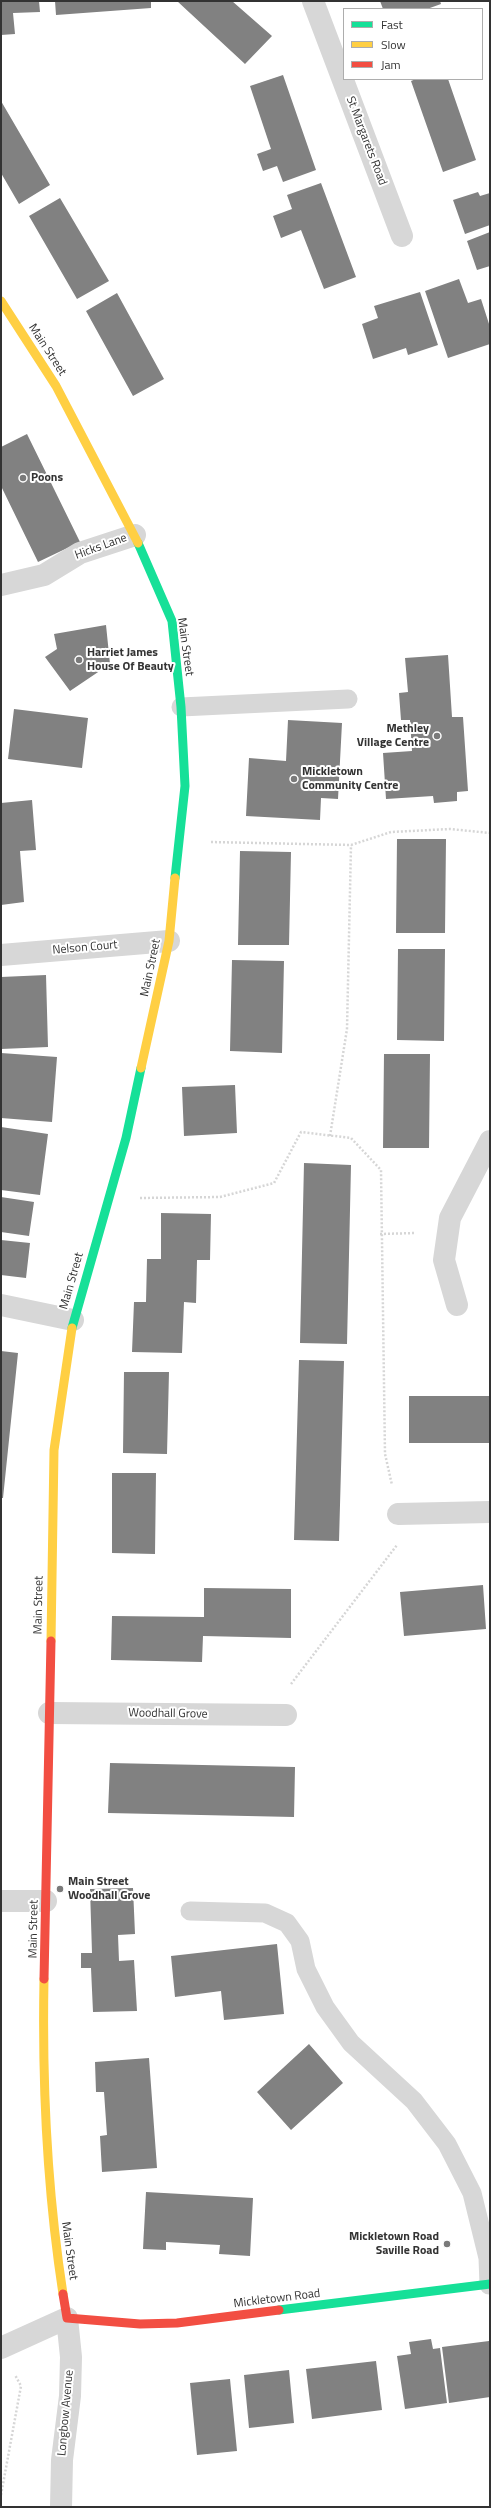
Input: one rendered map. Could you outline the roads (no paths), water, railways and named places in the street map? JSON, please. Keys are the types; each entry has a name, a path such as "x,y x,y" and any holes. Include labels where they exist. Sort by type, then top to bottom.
{"street":[{"name":"St Margarets Road","path":"313,1 402,236"},
{"name":"Main Street","path":"1,301 56,386 136,535 172,621 181,707 185,786 169,941 126,1138 73,1320 54,1450 43,2050 53,2228 67,2318"},
{"name":"Hicks Lane","path":"1,585 44,574 80,552 136,535"},
{"name":"Nelson Court","path":"1,954 169,941"},
{"path":"457,1305 444,1260 450,1218 490,1141"},
{"path":"1,1305 73,1320"},
{"path":"398,1514 490,1512"},
{"name":"Woodhall Grove","path":"49,1713 286,1715"},
{"path":"1,1902 46,1901"},
{"name":"Mickletown Road","path":"67,2318 140,2324 177,2323 490,2284"},
{"path":"1,2348 67,2318"},
{"name":"Longbow Avenue","path":"60,2507 62,2460 70,2396 71,2357 67,2318"}],"lane":[{"path":"181,707 348,699"},
{"path":"190,1911 265,1913 287,1923 300,1941 306,1969 329,2013 351,2043 414,2101 447,2144 472,2193 488,2258 490,2284"}],"place":[{"name":"Poons","path":"23,478"},
{"name":"Harriet James House Of Beauty","path":"79,660"},
{"name":"Methley Village Centre","path":"437,736"},
{"name":"Mickletown Community Centre","path":"294,779"},
{"name":"Main Street Woodhall Grove","path":"60,1889"},
{"name":"Mickletown Road Saville Road","path":"447,2244"}]}
